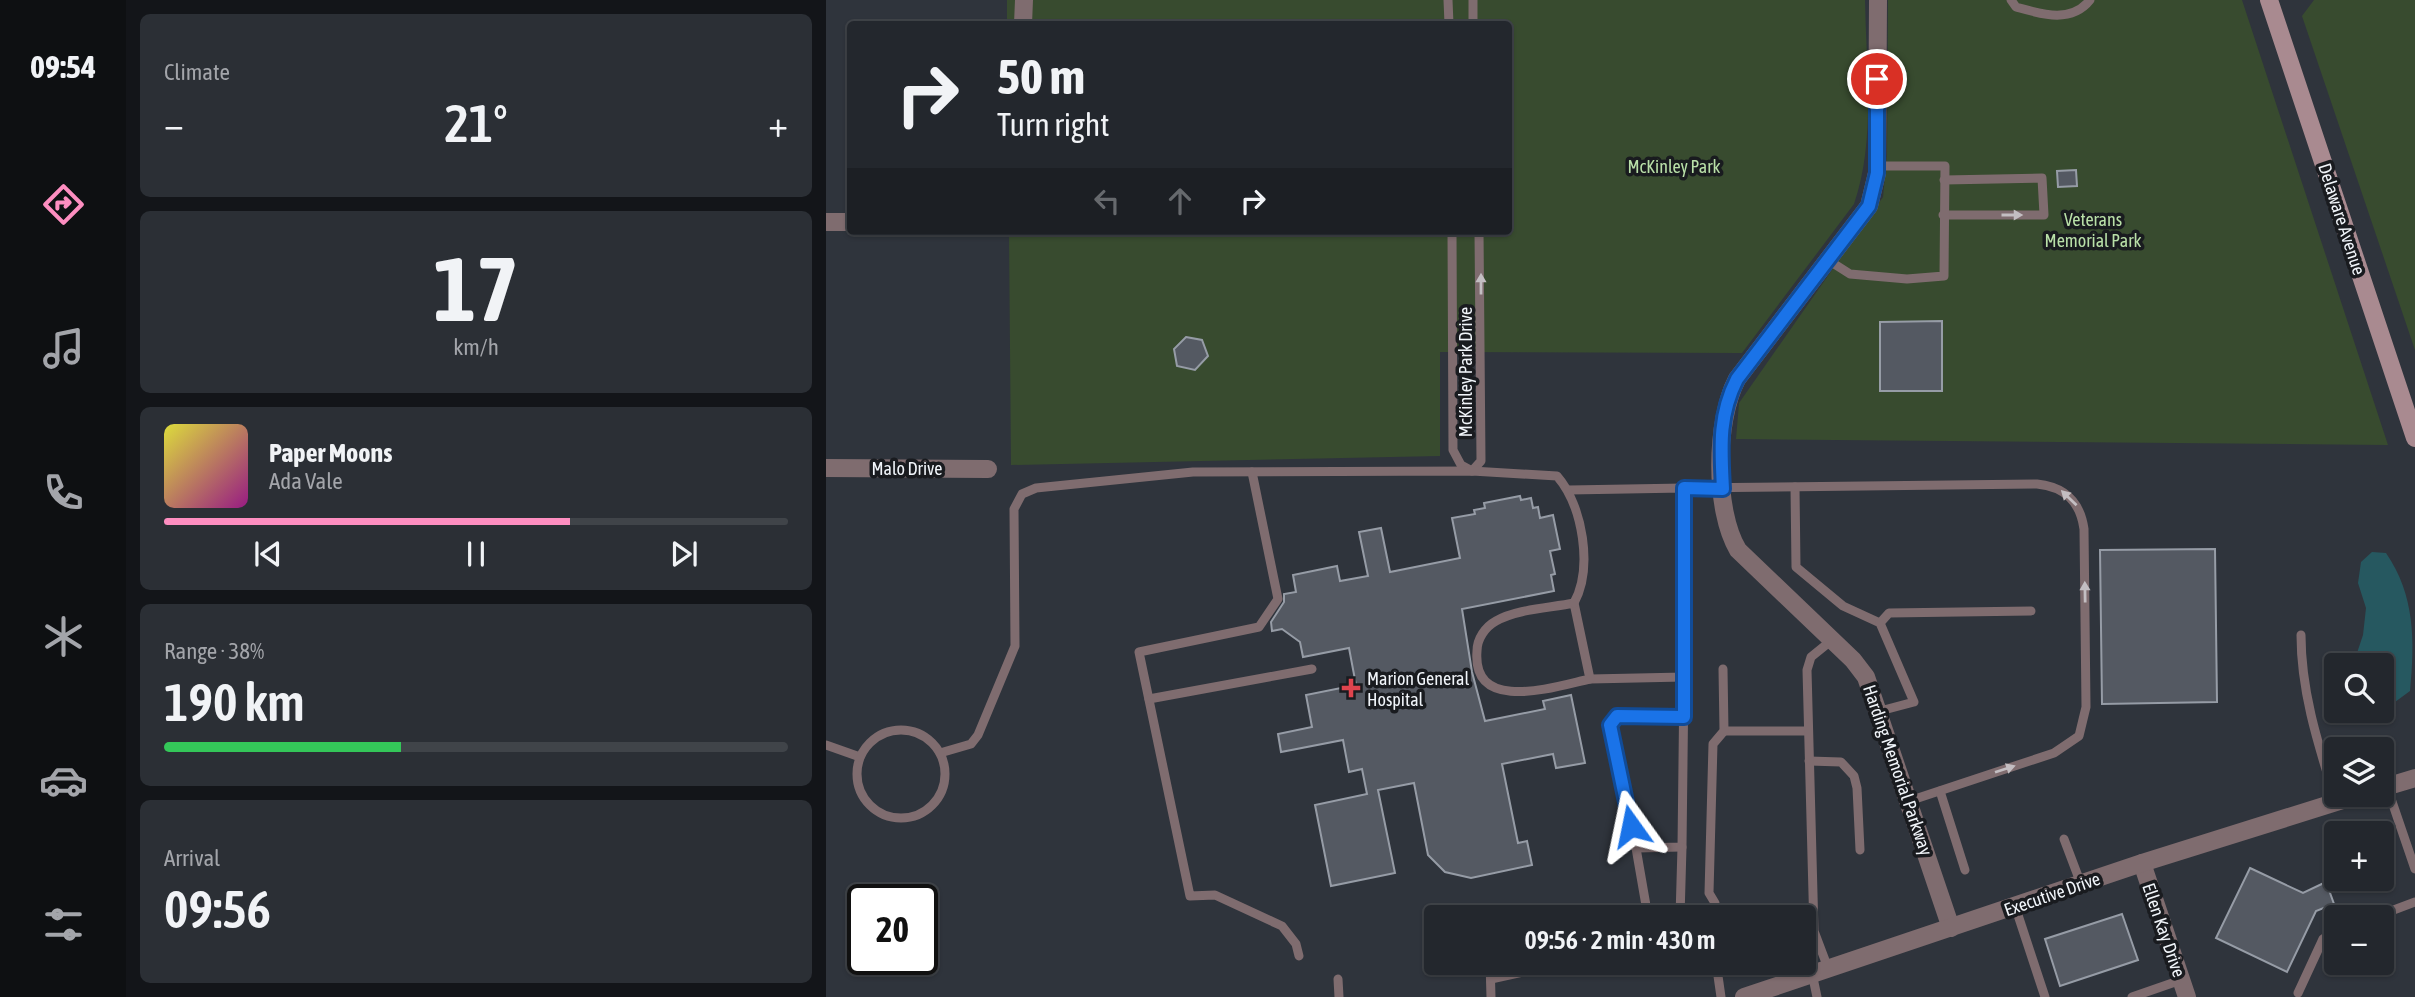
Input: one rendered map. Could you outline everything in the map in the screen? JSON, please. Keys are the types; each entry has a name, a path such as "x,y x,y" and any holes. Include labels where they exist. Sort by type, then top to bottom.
{"main road":[{"name":"Delaware Avenue","path":"2269,0 2415,438"}],"street":[{"path":"1023,21 1024,0"},
{"name":"Harding Memorial Parkway","path":"1878,0 1877,166 1869,206 1737,379 1729,394 1720,428 1723,489 1727,527 1738,550 1853,660 1866,677 1880,711 1951,928"},
{"path":"826,222 847,222"},
{"name":"Malo Drive","path":"826,468 988,469"},
{"path":"2394,785 2415,778"},
{"name":"Executive Drive","path":"1744,997 2141,863 2324,806"},
{"name":"Ellen Kay Drive","path":"2141,863 2184,989"}],"lane":[{"path":"1448,0 1449,21"},
{"path":"1473,0 1473,21"},
{"path":"2011,0 2016,7 2054,17 2085,6 2090,0"},
{"path":"1828,260 1850,274 1907,279 1944,276 1945,166 1877,166"},
{"path":"1943,215 2043,215 2042,178 1944,180"},
{"name":"McKinley Park Drive","path":"1452,235 1454,450 1461,464 1472,471 1481,461 1479,235"},
{"path":"940,753 971,744 978,735 1015,646 1014,509 1022,494 1036,488 1193,472 1472,471 1557,477 1569,490 1576,514 1584,570 1582,590 1574,603 1590,679"},
{"path":"1252,472 1278,598 1259,627 1139,652 1190,896 1215,895 1282,926 1296,944 1299,956"},
{"path":"1569,490 2037,484 2052,485 2064,492 2082,514 2085,723 2070,745 2054,753 1909,801"},
{"path":"1680,905 1684,488"},
{"path":"1795,488 1796,567 1843,606 1880,623 1914,702 1880,711"},
{"path":"1574,603 1496,621 1480,639 1477,663 1490,684 1512,693 1590,679 1684,677"},
{"path":"1880,623 1889,613 2031,611"},
{"path":"2301,635 2301,656 2313,730 2324,764"},
{"path":"1817,997 1820,970 1814,931 1807,670 1811,657 1832,640"},
{"path":"1149,699 1312,669"},
{"path":"1715,905 1709,893 1713,744 1724,731 1723,669"},
{"path":"1646,905 1610,725 1617,716 1684,717"},
{"path":"899,730 923,736 940,753 945,767 940,796 930,808 903,819 888,817 864,800 856,771 860,757 876,738 899,730"},
{"path":"1724,731 1808,731"},
{"path":"826,745 860,757"},
{"path":"1809,761 1841,762 1854,776 1860,850"},
{"path":"1940,791 1965,870"},
{"path":"2391,807 2415,869"},
{"path":"2064,838 2081,884"},
{"path":"1636,848 1682,847"},
{"path":"2394,910 2415,902"},
{"path":"2015,906 2045,997"},
{"path":"2298,993 2324,938"},
{"path":"1491,975 1491,997"},
{"path":"1491,979 1509,975"},
{"path":"1718,975 1721,997"},
{"path":"1338,979 1339,997"},
{"path":"2132,997 2184,989"}],"green space":[{"name":"McKinley Park","path":"1007,0 1865,0 1868,103 1861,180 1854,204 1742,353 1440,352 1440,456 1011,465 1009,235 1512,235 1512,21 1007,21"},
{"name":"Veterans Memorial Park","path":"1888,0 2242,0 2388,445 1736,439 1739,403 1883,197 1887,156"},
{"path":"2314,0 2415,0 2415,350 2302,16"}],"water":[{"path":"2372,552 2386,553 2396,569 2408,602 2412,636 2410,691 2395,702 2394,653 2357,653 2363,635 2366,608 2358,583 2361,562"}],"building":[{"path":"2076,170 2077,186 2058,187 2057,171"},
{"path":"1942,321 1942,391 1880,391 1880,322"},
{"path":"1186,337 1202,340 1208,356 1195,370 1177,366 1174,349"},
{"path":"1520,496 1521,500 1531,498 1533,508 1538,507 1540,518 1553,515 1560,549 1550,551 1555,574 1551,575 1554,591 1462,609 1472,672 1485,721 1545,709 1543,701 1571,695 1585,763 1556,768 1553,754 1502,764 1518,843 1527,841 1532,865 1471,878 1445,872 1428,855 1414,783 1378,790 1395,873 1331,886 1315,805 1367,794 1362,769 1349,772 1343,740 1281,752 1278,734 1312,727 1306,695 1356,685 1349,648 1303,657 1300,642 1282,629 1272,631 1271,622 1284,602 1284,594 1296,592 1293,575 1337,566 1340,581 1368,576 1359,532 1381,528 1390,572 1460,558 1452,518 1475,514 1474,510 1485,508 1484,503"},
{"path":"2215,549 2217,702 2102,704 2100,550"},
{"path":"2250,868 2303,893 2324,883 2324,891 2329,891 2334,904 2324,905 2324,908 2316,911 2287,972 2216,938"},
{"path":"2122,914 2138,960 2060,986 2045,939"}],"place":[{"name":"Marion General Hospital","path":"1351,688"}],"route":[{"path":"1631,826 1610,725 1617,716 1684,717 1684,488 1723,489 1720,428 1729,394 1737,379 1869,206 1877,173 1877,79"}]}
